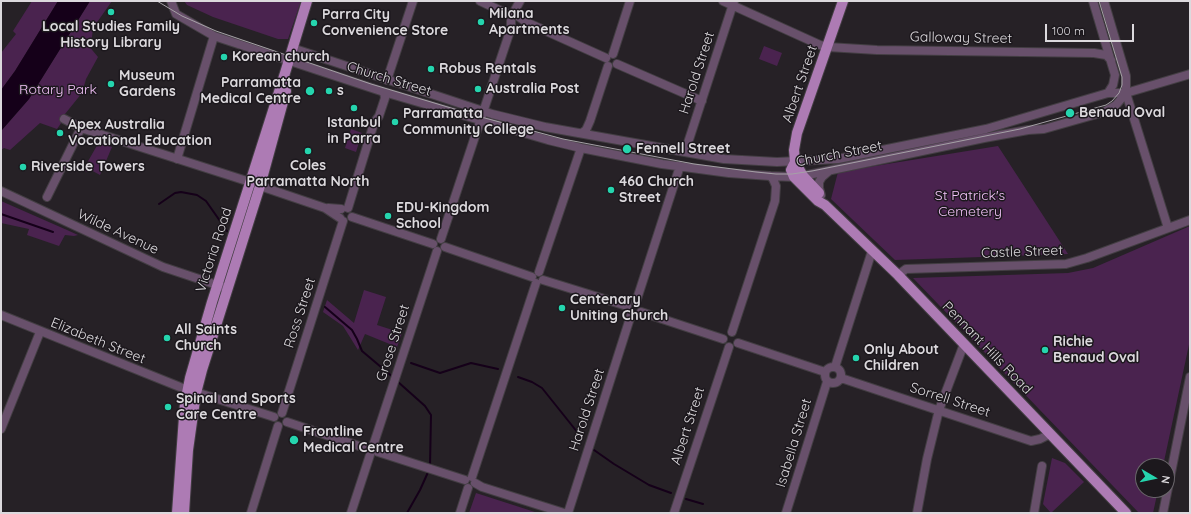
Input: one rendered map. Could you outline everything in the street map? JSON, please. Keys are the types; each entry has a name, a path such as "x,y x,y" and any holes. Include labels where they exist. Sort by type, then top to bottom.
{"main road":[{"name":"Victoria Road","path":"184,513 191,391 228,288 260,186 307,1"},
{"name":"Victoria Road","path":"177,513 183,426 217,286 250,182 292,62 298,50 312,1"},
{"name":"Albert Street","path":"795,162 794,150 797,133 843,1"},
{"name":"Pennant Hills Road","path":"795,162 798,176 818,201 823,201 898,275 1126,513"}],"street":[{"name":"Church Street","path":"171,1 176,14 214,36 384,92 581,148 632,158 729,173 770,176 798,176 984,138 1028,130 1044,129 1104,112 1116,105 1126,93"},
{"path":"387,80 413,1"},
{"path":"480,1 609,59 618,58 618,64 702,101"},
{"path":"260,186 343,214 352,211 352,217 435,247 442,251 443,243 480,120 520,1"},
{"path":"582,133 588,127 609,59 630,1"},
{"name":"Galloway Street","path":"723,1 733,3 820,45 828,47 877,50 1094,53 1106,55 1111,60"},
{"path":"1093,1 1115,74 1114,82 1108,93"},
{"path":"1104,1 1126,76 1126,93 1168,228"},
{"name":"Harold Street","path":"685,152 733,3"},
{"path":"177,159 214,36"},
{"path":"1094,53 1103,47 1106,41"},
{"name":"Church Street","path":"298,50 483,111 545,127 724,159 777,162 838,159 992,127 1108,93 1126,93 1190,74"},
{"path":"1114,82 1126,93"},
{"name":"Ross Street","path":"282,413 343,214 374,123 379,116 385,98 384,92"},
{"path":"64,119 81,128 250,182"},
{"path":"47,197 81,128"},
{"path":"460,513 581,148"},
{"path":"636,302 680,166"},
{"path":"823,201 819,191 819,182 831,169"},
{"path":"723,339 727,334 732,332 774,207 776,186 770,176"},
{"name":"Wilde Avenue","path":"1,191 163,267 217,286 228,288"},
{"name":"Castle Street","path":"898,275 906,269 1066,264 1087,258 1190,220"},
{"path":"443,243 538,278 627,306"},
{"name":"Grose Street","path":"374,443 395,380 435,247"},
{"path":"834,367 872,251"},
{"path":"627,306 631,302 636,302"},
{"path":"636,302 640,305 641,312"},
{"path":"627,306 628,312 631,315 637,316 641,312"},
{"path":"641,312 723,339"},
{"name":"Elizabeth Street","path":"1,315 40,332 191,391 274,417"},
{"name":"Harold Street","path":"568,513 631,315"},
{"path":"1,429 40,332"},
{"path":"723,339 725,345 734,347 738,343 738,337 732,332"},
{"path":"738,343 825,372"},
{"path":"917,513 927,459 939,410 964,344"},
{"name":"Albert Street","path":"674,513 729,347"},
{"path":"830,367 834,367 839,370 840,380 834,384 827,382 825,372 830,367"},
{"path":"1163,513 1190,378"},
{"name":"Sorrell Street","path":"840,380 844,379 1030,441 1040,440 1050,434"},
{"name":"Isabella Street","path":"786,513 827,382"},
{"path":"278,426 274,423 274,417 277,413 286,415 287,422"},
{"path":"278,426 282,426 287,422"},
{"path":"287,422 365,448 366,452 429,468 482,487 564,513"},
{"path":"251,513 278,426"},
{"path":"351,513 378,447 374,443 368,444 365,448"},
{"path":"1034,513 1042,466"}],"green space":[{"path":"32,1 58,1 15,71 1,90 1,53 16,34 13,31"},
{"name":"Rotary Park","path":"90,1 112,1 93,28 92,37 88,45 98,57 86,79 82,93 65,114 64,119 57,129 40,123 10,150 4,148 1,150 1,131 29,99"},
{"path":"184,1 301,1 288,39 278,39 213,17 187,5"},
{"path":"764,46 782,53 777,66 759,59"},
{"path":"351,129 362,133 356,152 345,148"},
{"path":"99,142 112,147 100,175 89,169 87,172 83,170"},
{"name":"St Patrick's Cemetery","path":"998,146 1068,254 895,260 831,199 838,172"},
{"path":"1,201 78,235 65,235 59,246 27,235 29,229 1,223"},
{"path":"1190,226 1190,340 1165,458 1135,458 1135,498 1156,498 1153,513 1139,513 913,278 1068,273 1093,268"},
{"path":"364,290 386,297 377,325 402,333 397,347 365,334 358,350 343,326 323,312 327,300 354,323"},
{"path":"1052,458 1065,463 1084,482 1051,513 1043,504"},
{"path":"476,493 538,513 469,513"}],"shaded area":[{"path":"58,1 90,1 29,99 1,131 1,90 15,71"}],"waterway":[{"path":"159,204 175,193 181,192 197,195 206,201 227,231"},
{"path":"1,214 53,232"},
{"path":"325,307 352,330 362,351 394,378"},
{"path":"411,363 440,373 471,363 498,369"},
{"path":"518,377 532,382 542,388 582,438"},
{"path":"397,381 425,406 431,415 430,466"},
{"path":"594,450 649,485 671,493"},
{"path":"407,513 429,470"},
{"path":"686,499 703,504"}],"tram line":[{"path":"157,1 182,16 216,31 371,84 481,117 563,139 694,164 776,174 792,174 812,171 1020,129 1106,105 1119,93 1122,85 1122,77 1099,1"}],"place":[{"name":"Local Studies Family History Library","path":"111,12"},
{"name":"Milana Apartments","path":"481,22"},
{"name":"Parra City Convenience Store","path":"314,23"},
{"name":"Korean church","path":"224,57"},
{"name":"Robus Rentals","path":"431,69"},
{"name":"Museum Gardens","path":"111,84"},
{"name":"Australia Post","path":"478,89"},
{"name":"Parramatta Medical Centre","path":"310,91"},
{"name":"s","path":"329,91"},
{"name":"Istanbul in Parra","path":"354,108"},
{"name":"Benaud Oval","path":"1070,113"},
{"name":"Parramatta Community College","path":"395,122"},
{"name":"Apex Australia Vocational Education","path":"60,133"},
{"name":"Fennell Street","path":"627,149"},
{"name":"Coles Parramatta North","path":"308,151"},
{"name":"Riverside Towers","path":"23,167"},
{"name":"460 Church Street","path":"611,190"},
{"name":"EDU-Kingdom School","path":"388,216"},
{"name":"Centenary Uniting Church","path":"562,308"},
{"name":"All Saints Church","path":"167,338"},
{"name":"Richie Benaud Oval","path":"1045,350"},
{"name":"Only About Children","path":"856,358"},
{"name":"Spinal and Sports Care Centre","path":"168,407"},
{"name":"Frontline Medical Centre","path":"294,440"}]}
